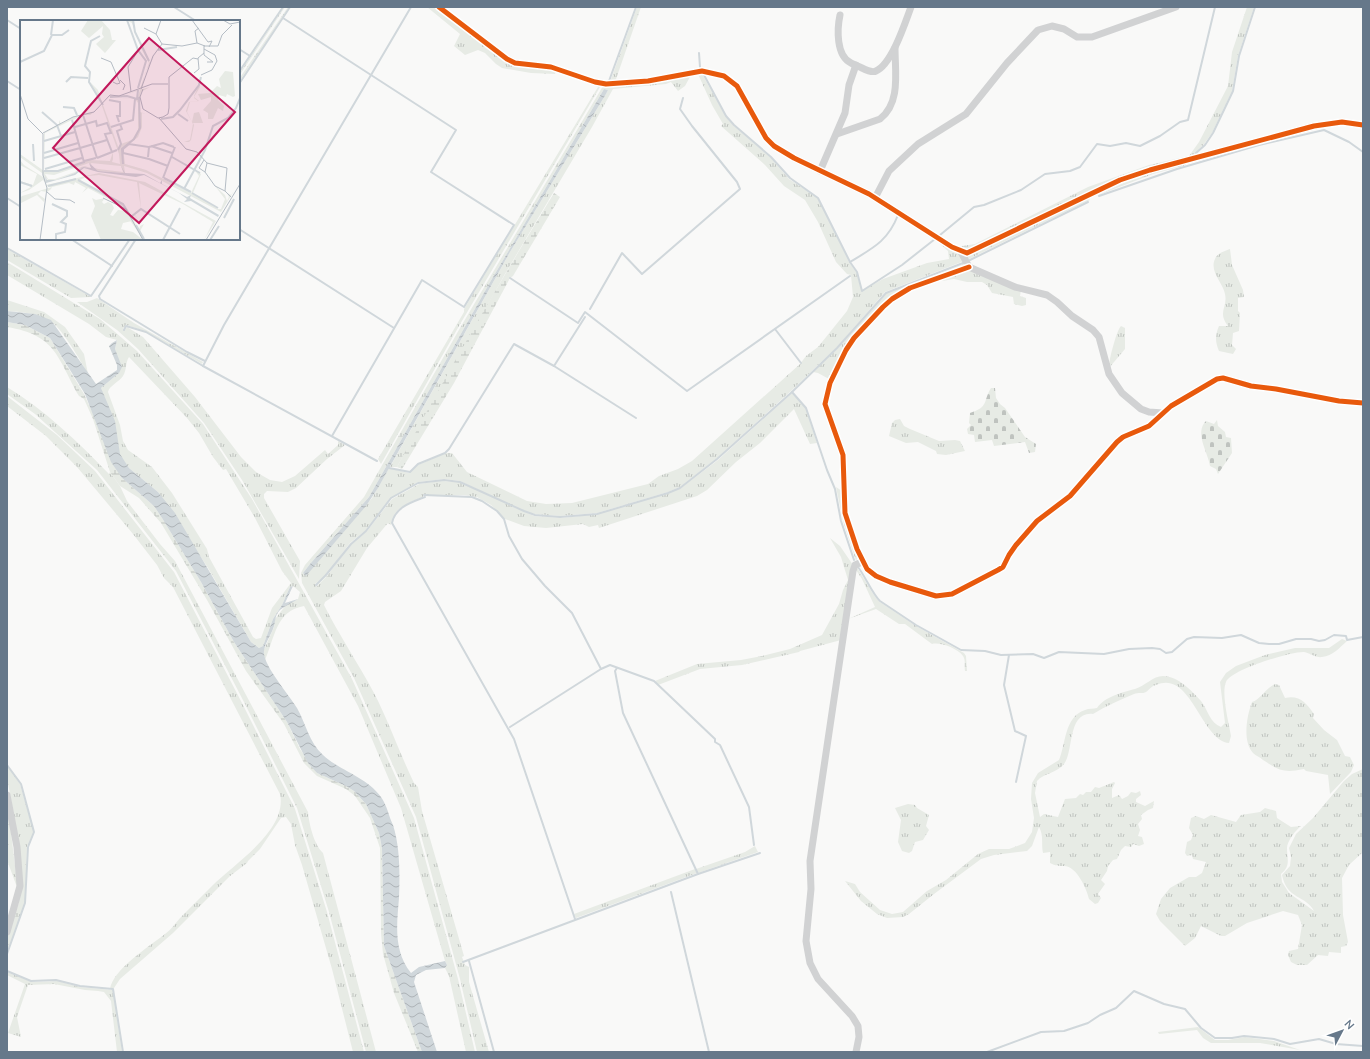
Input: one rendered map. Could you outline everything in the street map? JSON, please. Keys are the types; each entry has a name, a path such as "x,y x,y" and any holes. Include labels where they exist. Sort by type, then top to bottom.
{"street":[{"path":"439,7 507,59 515,62 551,67 595,82 610,84 648,81 702,71 724,76 737,86 770,143 794,158 875,198 961,252 967,253 980,248 1099,188 1135,174 1314,126 1342,122 1363,125"},
{"path":"840,15 838,41 845,58 850,63 872,72 876,71 886,62 895,46 911,7"},
{"path":"875,198 889,171 918,144 966,114 1007,63 1038,30 1052,26 1064,29 1077,36 1092,37 1176,7"},
{"path":"837,134 869,123 886,115 895,94 895,46"},
{"path":"820,171 845,113 849,85 856,65"},
{"path":"961,252 969,267 1015,287 1047,295 1072,316 1093,330 1099,337 1109,374 1122,393 1141,409 1150,412 1163,413"},
{"path":"969,267 923,282 892,298 854,338 840,360 830,383 824,404 843,455 845,513 862,562 867,570 876,576 920,593 943,596 960,591 1003,567 1008,555 1037,521 1070,496 1117,442 1123,437 1149,426 1163,413 1211,381 1223,378 1251,386 1276,388 1339,402 1363,403"},
{"path":"856,1052 859,1037 858,1026 852,1016 818,979 810,962 806,941 812,889 810,861 816,814 853,571 855,565 862,562"},
{"path":"7,795 17,847 20,886 7,932"}],"green space":[{"path":"284,7 285,7 240,74"},
{"path":"288,7 289,7 240,80 240,78"},
{"path":"427,7 436,7 496,54 556,72 555,74 531,73 502,68 485,53 478,50 465,55 454,46 460,34"},
{"path":"637,7 641,7 615,82 610,82"},
{"path":"1247,7 1254,7 1238,56 1232,91 1212,133 1193,156 1150,168 968,249 956,247 975,244 1088,187 1149,165 1189,156 1199,142 1228,86 1232,52"},
{"path":"557,72 599,85 600,87 459,326 381,464 378,459 464,312 464,309 598,87"},
{"path":"701,72 726,117 734,126 771,158 789,179 818,198 849,262 856,272 862,291 883,279 927,263 949,259 948,251 936,240 959,253 964,261 885,292 837,347 791,391 717,458 680,487 597,513 560,516 535,514 524,511 460,481 444,479 418,482 391,498 366,530 350,543 326,575 315,584 316,587 327,576 350,545 367,531 392,499 419,484 440,481 459,482 534,516 562,518 597,514 669,493 681,488 718,460 792,393 806,408 817,443 810,444 794,409 760,443 736,462 707,490 697,496 599,528 598,525 589,527 583,524 546,528 524,526 505,519 491,505 477,497 464,495 423,495 423,497 402,506 398,510 392,519 391,525 388,523 367,548 341,591 325,602 324,605 374,693 414,783 418,787 422,811 464,956 462,957 465,965 469,967 469,982 489,1052 477,1052 460,979 416,817 354,678 302,583 301,573 305,565 364,497 460,328 603,86","holes":["698,74 712,105 723,124 721,126 765,165 784,186 805,200 818,222 836,262 847,274 851,275 853,297 847,311 818,347 806,356 800,364 692,461 678,469 659,476 648,484 572,503 546,504 527,501 467,472 452,453 446,453 418,465 409,473 389,468 372,498 306,575 303,573 369,497 489,284 604,89 608,90 606,94 510,252 390,467 397,467 505,274 613,89 666,84 671,82 678,91 685,86 691,75"]},
{"path":"1185,162 1186,165 1153,174 1096,196 1136,177"},
{"path":"554,193 560,197 513,276 510,278 454,383 402,469 397,467 473,329"},
{"path":"1088,198 1090,200 967,260 967,256"},
{"path":"7,249 91,297 71,298 7,260"},
{"path":"1230,249 1232,265 1243,290 1244,297 1238,298 1238,311 1240,313 1239,331 1233,333 1232,345 1236,349 1233,354 1219,351 1217,345 1216,335 1219,326 1228,326 1223,317 1226,299 1225,294 1214,268 1217,255"},
{"path":"7,262 100,319 137,351 203,424 252,499 352,679 414,818 458,979 475,1052 466,1052 449,976 445,968 447,965 401,808 358,706 304,606 288,613 282,619 274,634 265,660 263,652 274,627 275,619 286,605 298,599 300,592 293,586 290,587 282,605 273,619 263,646 259,648 251,642 208,568 158,492 129,468 119,454 101,388 119,373 115,349 117,340 106,337 89,324 7,275","holes":["129,357 187,418 199,433 213,457 223,470 226,469 255,518 282,571 291,583 272,608 261,638 256,639 253,637 209,557 207,549 172,493 152,467 128,450 123,441 120,425 108,392 110,388 123,376"]},
{"path":"964,264 964,266 933,278 881,306 829,379 813,372 838,348 887,293"},
{"path":"969,269 1021,290 1020,296 1026,298 1026,305 1022,306 1014,304 1013,297 992,293 987,285 982,282 967,282 954,279 942,281 939,279"},
{"path":"97,298 134,323 203,362 202,364 145,331 126,325 123,329 125,330 127,327 143,337 195,397 241,457 256,472 270,480 282,482 295,476 325,450 328,454 338,445 338,441 345,445 327,459 296,488 288,492 267,491 264,494 264,498 300,561 299,579 242,480 204,423 138,349 117,330 77,302 87,302"},
{"path":"7,300 44,312 65,327 84,354 88,374 54,323 34,314 7,311"},
{"path":"7,322 25,325 50,338 84,394 122,478 154,506 162,518 201,582 234,642 287,722 300,749 317,773 354,791 366,804 379,833 382,848 384,946 422,1052 418,1052 394,993 383,954 381,933 380,848 370,818 355,796 346,789 317,776 304,763 284,724 246,671 207,600 161,523 139,498 120,486 110,472 93,419 84,399 79,396 53,350 46,342 36,336 7,327"},
{"path":"1121,326 1125,328 1125,349 1109,368 1113,346"},
{"path":"7,387 48,416 73,438 109,474 110,472 120,486 127,501 175,561 308,812 315,840 323,853 376,1052 366,1052 329,912 297,808 176,571 97,470 35,414 7,394"},
{"path":"991,388 995,388 996,398 1005,408 1025,437 1036,444 1035,452 1029,453 1025,442 994,446 992,440 975,442 974,435 968,434 967,429 971,425 969,423 970,413 983,406"},
{"path":"7,396 57,435 95,471 174,572 295,809 327,912 364,1052 353,1052 332,969 295,845 291,824 286,817 281,818 260,849 247,863 230,876 173,933 120,979 114,988 110,989 118,974 133,958 172,928 212,886 245,857 268,833 276,820 280,807 280,794 173,587 164,578 157,565 133,534 77,467 46,436 7,406"},
{"path":"900,419 904,426 939,441 960,441 965,451 946,455 937,454 936,451 918,442 906,443 889,436 892,423 895,420"},
{"path":"1217,420 1218,426 1225,432 1226,437 1231,438 1232,453 1218,474 1216,469 1210,466 1201,437 1201,431 1206,421 1214,424"},
{"path":"836,487 842,491 858,557 856,561 843,521"},
{"path":"830,538 840,546 853,565 841,640 799,652 742,665 700,669 658,685 655,681 697,664 741,660 762,656 790,649 822,635 839,604 848,580 841,557"},
{"path":"857,568 880,602 916,626 964,653 966,656 967,671 965,671 964,658 957,650 944,645 932,644 905,624 899,624 876,609 848,619 875,607 862,579 856,570"},
{"path":"1342,639 1347,641 1329,655 1318,657 1304,652 1287,655 1249,667 1230,677 1226,682 1224,694 1231,736 1229,743 1219,739 1187,696 1178,687 1168,683 1151,687 1145,693 1134,694 1093,714 1085,715 1079,719 1072,733 1069,751 1064,764 1037,781 1035,793 1040,817 1044,814 1058,817 1065,799 1076,798 1080,794 1083,795 1086,792 1091,792 1095,787 1099,788 1114,782 1112,798 1119,795 1122,799 1128,796 1131,792 1136,793 1140,791 1141,795 1136,799 1136,802 1145,806 1154,801 1153,808 1141,815 1142,819 1138,824 1140,830 1138,836 1142,837 1144,844 1139,846 1133,844 1131,847 1125,846 1121,850 1117,859 1113,860 1108,866 1107,871 1101,880 1105,884 1098,894 1101,898 1098,903 1095,904 1089,899 1081,879 1073,870 1069,867 1057,866 1050,863 1050,852 1043,853 1041,830 1039,827 1032,846 1027,851 994,855 981,859 903,917 887,918 877,914 861,901 845,881 855,884 860,892 880,910 892,914 903,912 927,891 946,880 978,854 989,849 1009,849 1025,843 1032,832 1034,818 1031,799 1032,783 1038,773 1059,760 1069,725 1078,714 1086,709 1097,708 1109,698 1120,693 1139,688 1159,676 1163,676 1174,678 1189,689 1201,701 1214,723 1221,727 1225,723 1220,682 1226,673 1236,666 1265,655 1295,648 1329,648"},
{"path":"1275,684 1279,685 1285,698 1290,697 1299,699 1305,703 1314,714 1313,718 1324,730 1337,740 1345,756 1350,757 1354,765 1351,772 1330,794 1328,775 1306,771 1304,769 1287,771 1278,769 1254,754 1250,748 1246,728 1252,702"},
{"path":"7,765 20,784 34,832 27,847 25,903 7,952 7,938 19,902 20,848 7,778"},
{"path":"1363,769 1363,852 1349,865 1342,878 1343,915 1348,942 1346,946 1341,947 1341,953 1329,952 1328,956 1318,955 1307,965 1297,965 1291,962 1288,955 1289,951 1298,949 1302,925 1298,915 1283,911 1247,923 1225,936 1221,936 1201,926 1195,938 1185,946 1160,921 1156,914 1161,899 1170,888 1189,877 1196,877 1202,873 1206,862 1193,859 1192,855 1187,856 1185,853 1187,842 1191,840 1193,835 1189,828 1191,818 1196,816 1204,819 1211,815 1236,822 1241,815 1260,812 1265,808 1276,811 1277,818 1291,827 1301,826 1288,842 1288,862 1286,868 1281,874 1282,882 1289,893 1314,911 1311,906 1292,893 1284,883 1282,875 1290,866 1291,857 1289,848 1296,834 1313,818 1344,781 1352,774"},
{"path":"7,800 18,890 7,860"},
{"path":"908,804 915,805 917,808 929,815 926,826 929,830 923,840 915,842 912,851 909,853 902,851 898,842 901,820 895,808"},
{"path":"755,846 758,852 698,873 696,869 745,852"},
{"path":"695,869 697,873 576,918 574,914"},
{"path":"7,972 32,982 58,981 80,987 113,990 122,1052 117,1052 111,1001 104,992 98,991 54,984 28,985 17,1017 21,1037 8,1033 25,984 7,975"},
{"path":"1198,1027 1215,1040 1228,1040 1245,1037 1274,1041 1300,1050 1260,1043 1211,1043 1203,1038 1197,1030 1159,1034 1158,1032"}],"water":[{"path":"604,89 608,90 606,94 510,252 378,488 366,506 306,576 303,573 310,564 369,497 489,284"},
{"path":"7,311 35,314 51,320 96,384 117,370 117,365 109,346 117,340 115,349 122,367 119,373 101,388 115,421 120,454 129,468 158,492 175,513 251,642 259,648 263,646 273,619 282,605 290,587 293,586 285,603 298,599 278,612 264,651 267,664 297,708 311,739 318,750 337,766 368,784 381,797 385,804 393,825 398,851 399,898 397,927 401,956 411,973 419,967 445,961 447,965 445,968 426,970 416,975 414,982 437,1052 422,1052 384,946 382,848 379,833 366,804 354,791 317,773 308,763 287,722 234,642 201,582 162,518 154,506 122,478 111,462 85,394 50,338 25,325 7,322"}],"waterway":[{"path":"174,7 194,20"},
{"path":"240,71 283,7"},
{"path":"240,82 290,7"},
{"path":"203,366 224,325 411,7"},
{"path":"609,81 636,7"},
{"path":"940,235 974,207 984,205 1021,190 1045,174 1070,171 1080,167 1097,144 1110,146 1126,143 1140,146 1160,136 1180,122 1188,120 1215,7"},
{"path":"1196,153 1205,145 1213,133 1233,91 1239,56 1255,7"},
{"path":"283,18 456,130 431,172 514,225 464,307 422,280 332,436"},
{"path":"7,20 20,28"},
{"path":"240,50 250,56"},
{"path":"699,53 700,67"},
{"path":"704,75 726,116 734,125 771,157 790,178 818,198 850,262 857,272 862,291 902,265 935,239"},
{"path":"7,81 20,89"},
{"path":"590,309 622,253 642,274 740,189 737,182 680,109 683,98"},
{"path":"1099,196 1177,169 1259,145 1324,130 1349,142 1363,152"},
{"path":"7,198 20,206"},
{"path":"970,260 1088,202"},
{"path":"850,262 879,243 890,231 898,215"},
{"path":"240,230 394,328"},
{"path":"73,240 112,266"},
{"path":"7,248 91,296 129,240"},
{"path":"135,240 99,296 100,299 187,352 205,361"},
{"path":"316,585 351,544 366,531 391,498 418,483 444,480 460,482 535,515 560,517 597,514 680,488 717,459 792,392 837,348 886,293 963,263"},
{"path":"510,278 578,323 585,312 687,391 850,276"},
{"path":"389,468 410,472 418,464 445,453 449,449 514,344 554,366 585,317"},
{"path":"124,330 126,326 146,332 203,366 377,461"},
{"path":"775,329 801,363"},
{"path":"554,366 636,418"},
{"path":"792,392 806,408 835,489 841,521 854,560"},
{"path":"424,495 472,497 482,501 497,511 504,519 509,536 522,559 545,586 572,613 601,669 510,727"},
{"path":"425,497 400,509 394,517 392,523 514,739 575,919"},
{"path":"858,567 880,601 916,625 961,650 985,651 1001,655 1033,654 1044,658 1059,652 1104,654 1129,649 1152,648 1160,649 1166,653 1172,652 1187,639 1194,637 1222,638 1241,635 1259,643 1269,644 1279,644 1296,639 1311,639 1319,641 1325,640 1334,635 1346,636 1347,640 1363,637"},
{"path":"1009,655 1004,685 1015,731 1026,736 1016,782"},
{"path":"601,669 610,665 654,681 715,739 715,742 720,745 749,807 754,845"},
{"path":"617,668 615,671 623,713 698,874"},
{"path":"7,765 21,784 34,832 28,847 25,903 7,954"},
{"path":"463,962 698,874 760,853"},
{"path":"671,892 709,1052"},
{"path":"469,961 494,1052"},
{"path":"7,971 31,981 56,980 80,986 113,989 123,1052"},
{"path":"987,1052 1041,1032 1064,1031 1088,1023 1100,1015 1116,1008 1134,991 1164,1004 1185,1009 1201,1028 1215,1038 1244,1036 1274,1039 1290,1044 1319,1039 1336,1044 1363,1046"}],"cycle path":[{"path":"439,7 507,59 515,63 551,67 595,82 606,84 648,81 702,71 724,76 737,86 766,138 774,146 794,158 869,194 952,247 967,253 1120,180 1150,170 1314,126 1342,122 1363,125"},
{"path":"969,267 910,288 892,299 854,338 846,350 830,383 825,404 843,455 845,513 857,549 867,569 876,576 890,582 936,596 952,594 1003,567 1016,545 1037,521 1070,496 1117,442 1123,437 1149,426 1171,406 1217,379 1223,378 1251,386 1276,389 1339,401 1363,403"}]}
